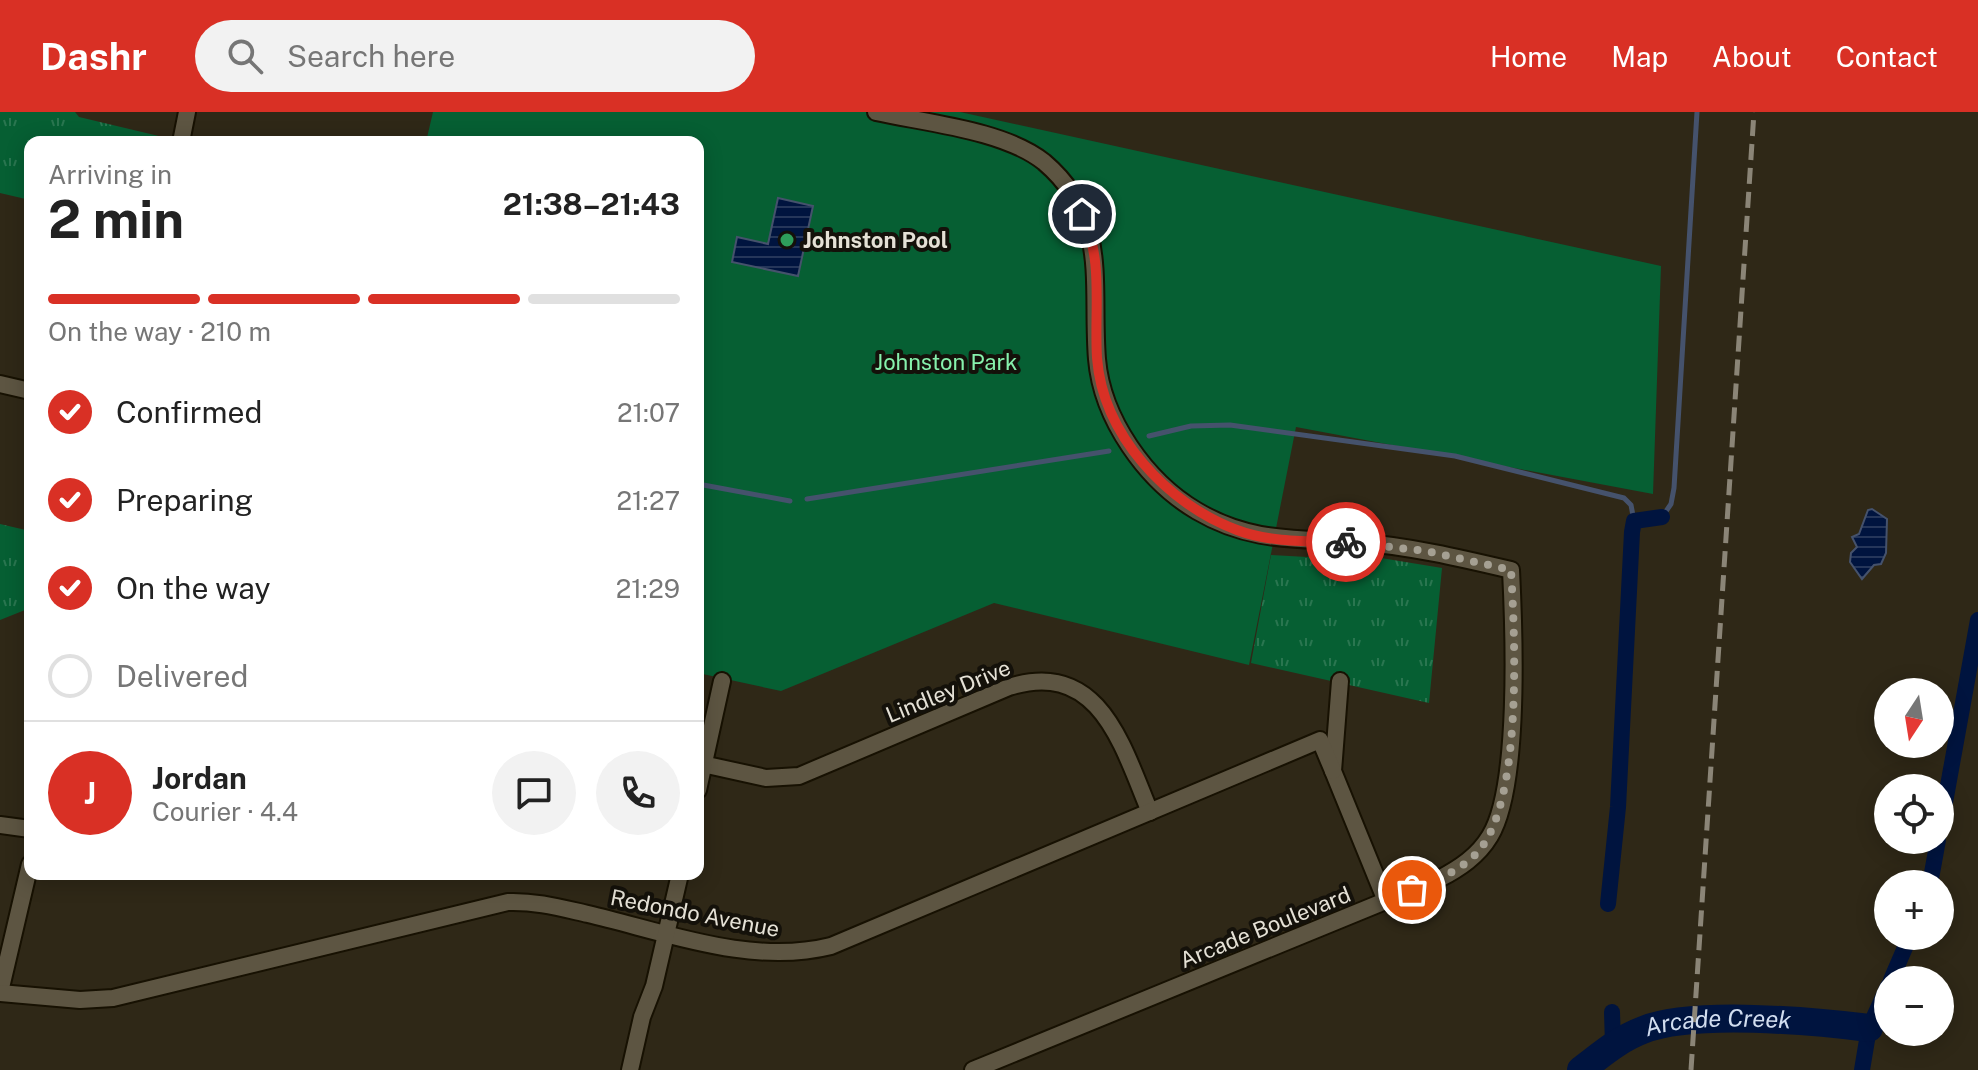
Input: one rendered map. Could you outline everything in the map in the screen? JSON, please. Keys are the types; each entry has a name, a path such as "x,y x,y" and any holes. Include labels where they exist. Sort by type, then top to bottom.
{"street":[{"path":"182,136 187,112"},
{"name":"Arcade Boulevard","path":"876,112 1003,140 1043,161 1073,194 1092,234 1097,278 1097,361 1109,406 1130,447 1160,482 1196,511 1238,531 1283,540 1355,542 1412,549 1511,570 1513,686 1504,795 1499,816 1483,845 1459,868 1386,901 973,1070"},
{"path":"0,384 24,390"},
{"path":"704,752 722,681"},
{"name":"Lindley Drive","path":"704,765 766,778 799,776 1009,687 1043,681 1077,690 1104,712 1150,812"},
{"path":"1340,681 1333,771 1386,901"},
{"name":"Redondo Avenue","path":"0,992 80,1000 113,998 508,902 546,905 763,953 809,951 831,946 1320,740 1333,771"},
{"path":"0,825 24,828"},
{"path":"0,992 26,880"},
{"path":"630,1070 679,880"}],"green space":[{"path":"0,112 75,112 79,117 159,136 24,136 24,199 0,193"},
{"name":"Johnston Park","path":"433,112 960,112 1661,266 1653,494 1296,427 1249,665 994,603 781,691 704,674 704,136 427,136"},
{"path":"0,524 24,530 24,610 0,620"},
{"path":"1271,555 1325,558 1337,564 1341,572 1361,574 1372,561 1381,558 1442,568 1429,703 1251,663"}],"water":[{"name":"Johnston Pool","path":"778,198 813,206 798,276 732,262 737,237 768,244"},
{"path":"1872,509 1887,519 1886,553 1881,564 1874,565 1862,579 1850,562 1851,553 1857,547 1852,537 1859,534 1868,510"}],"waterway":[{"path":"1662,517 1671,504 1674,488 1697,112"},
{"path":"1149,436 1191,426 1230,425 1455,456 1624,498 1631,505 1634,521"},
{"path":"807,499 1109,451"},
{"path":"704,485 790,501"},
{"path":"1608,904 1618,807 1632,532 1634,521 1662,517"},
{"path":"1950,774 1978,620"},
{"path":"1933,870 1935,854"},
{"path":"1897,966 1904,950"},
{"path":"1612,1012 1613,1044"},
{"name":"Arcade Creek","path":"1862,1070 1869,1028 1874,1017"},
{"name":"Arcade Creek","path":"1581,1070 1610,1048 1643,1030 1692,1020 1754,1019 1869,1028"}],"railway":[{"path":"1691,1070 1754,112"}],"way so far":[{"path":"1346,542 1426,551 1511,570 1513,686 1504,795 1499,816 1490,836 1476,854 1459,868 1412,890"}],"place":[{"name":"Johnston Pool","path":"787,240"}],"route":[{"path":"1082,214 1092,234 1097,278 1097,361 1109,406 1130,447 1160,482 1196,511 1238,531 1283,540 1346,542"}]}
